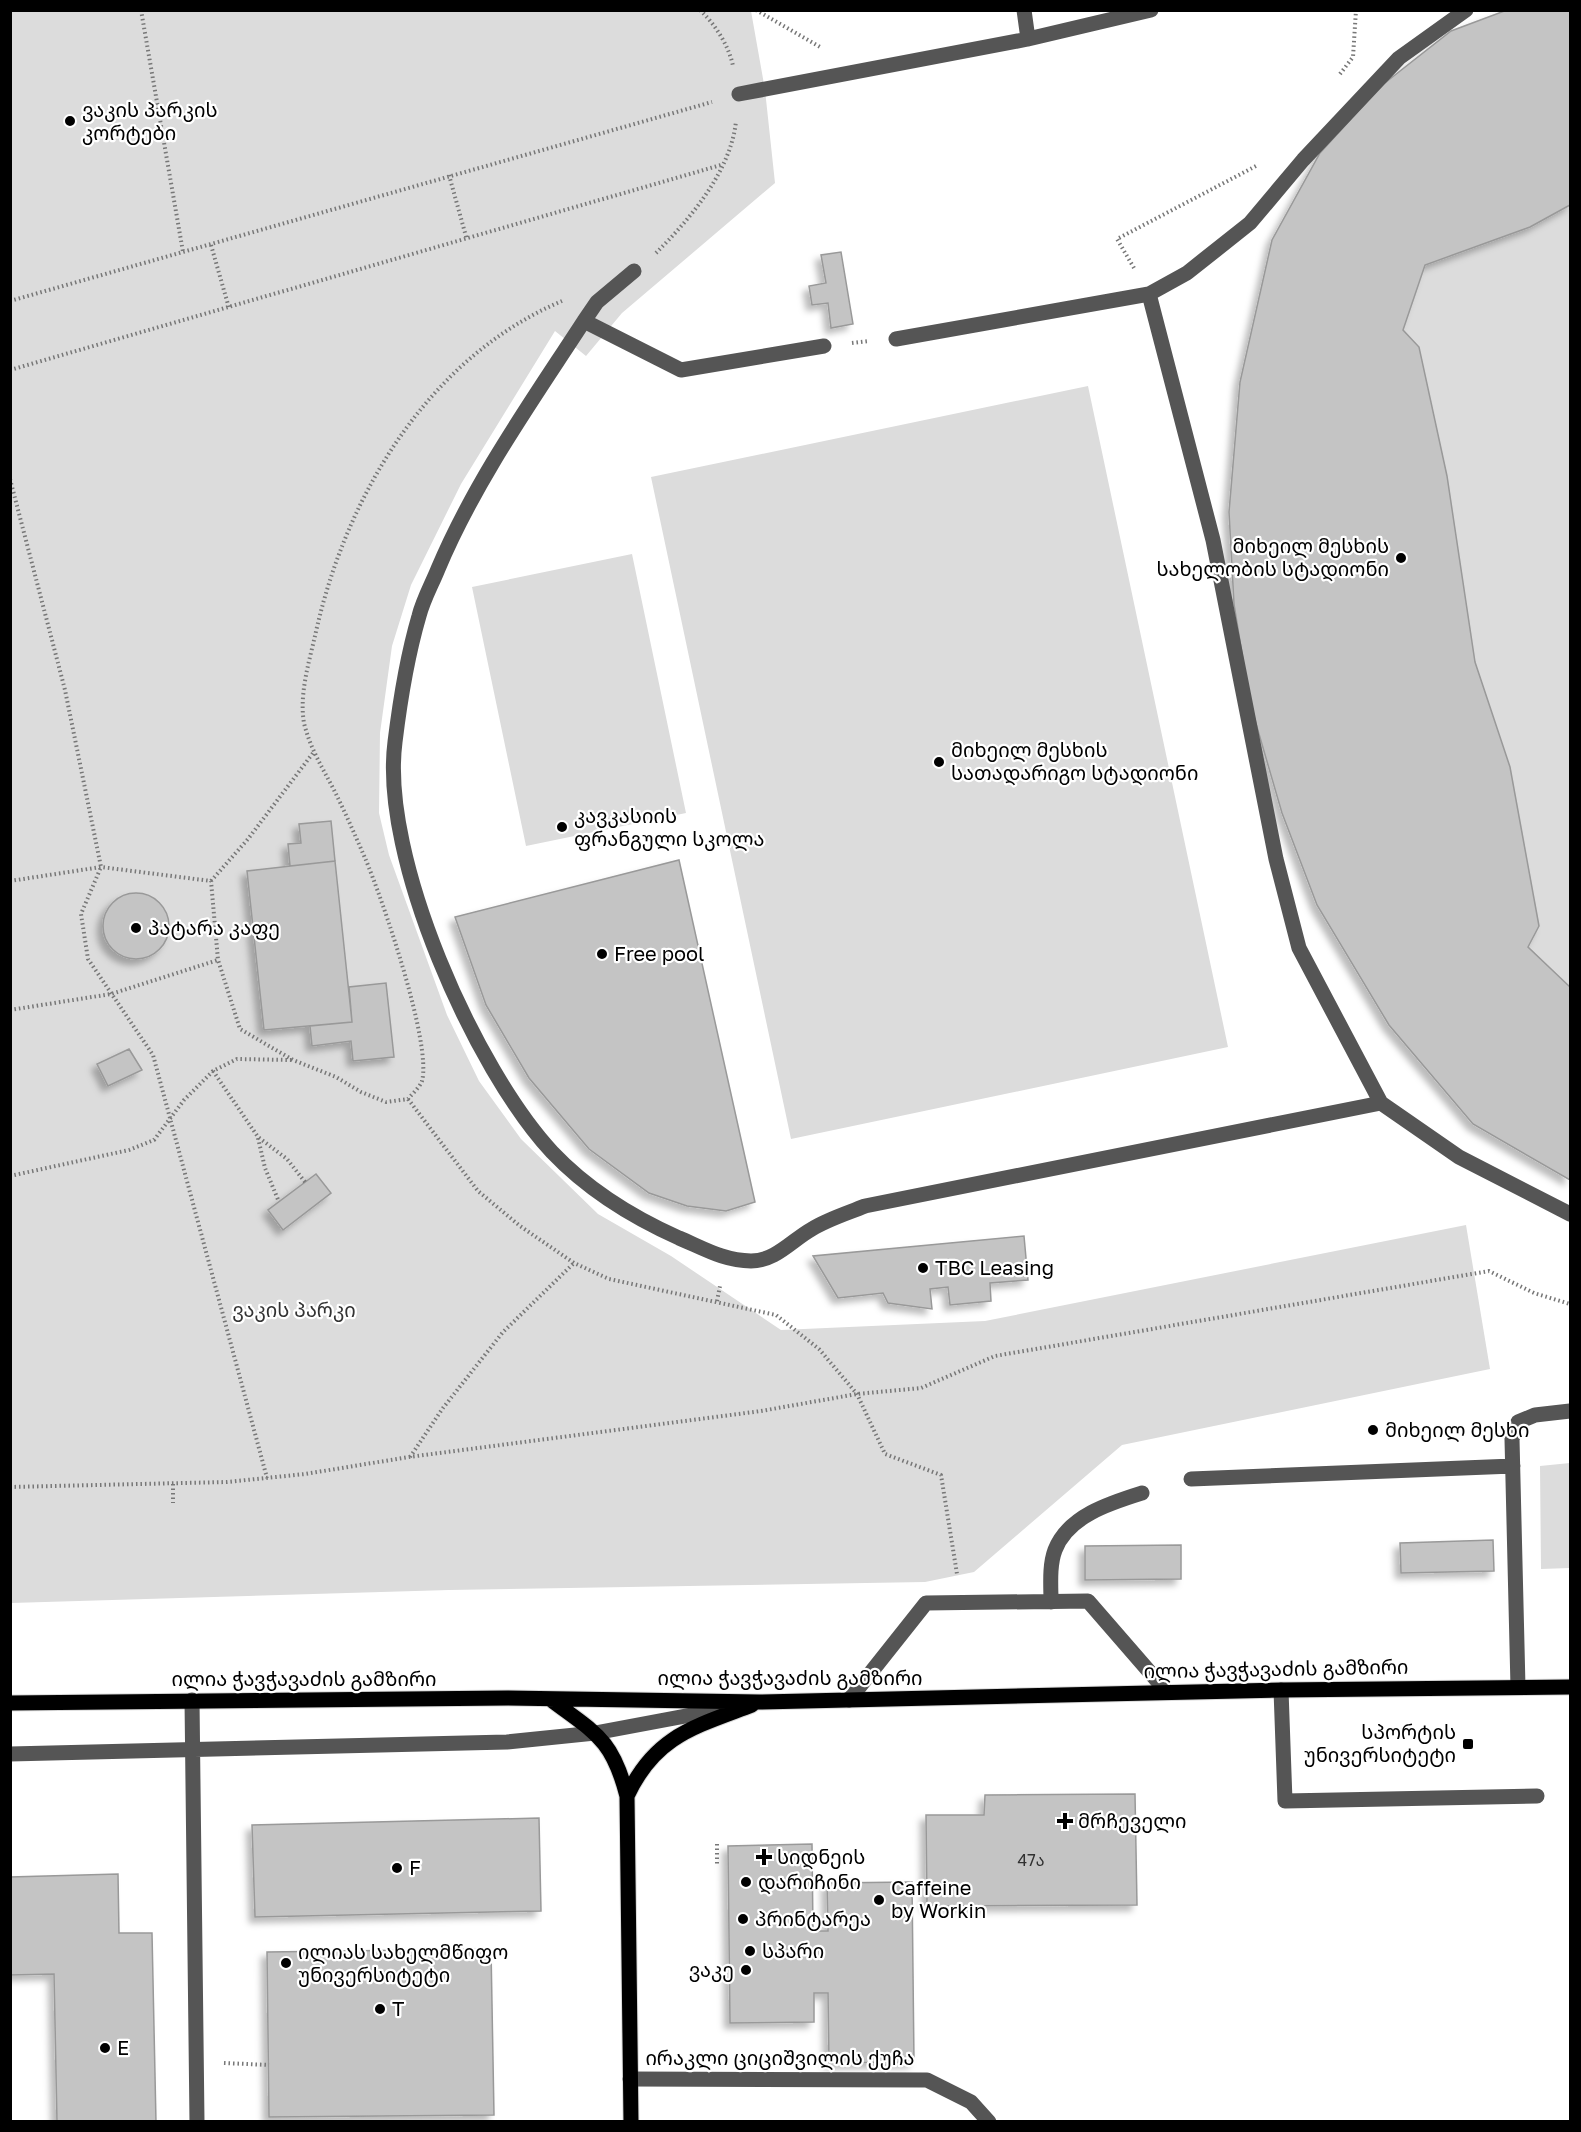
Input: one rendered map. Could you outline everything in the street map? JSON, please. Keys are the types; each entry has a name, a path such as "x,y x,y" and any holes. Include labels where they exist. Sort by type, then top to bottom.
{"main road":[{"name":"ილია ჭავჭავაძის გამზირი","path":"10,1703 550,1699 759,1702 1167,1692 1570,1687"},
{"path":"550,1699 595,1733 614,1755 627,1796 631,2121"},
{"path":"627,1796 638,1772 657,1749 714,1719 759,1702"}],"street":[{"path":"1024,10 1028,39"},
{"path":"739,94 1028,39 1151,10"},
{"path":"896,339 1149,294 1187,273 1250,223 1303,160 1399,58 1466,10"},
{"path":"634,271 597,302 505,444 453,534 419,614 394,746 397,810 414,886 447,977 470,1031 507,1093 552,1152 595,1191 638,1219 726,1259 754,1261 777,1254 812,1228 865,1206 1381,1103"},
{"path":"1149,294 1213,540 1276,859 1299,948 1381,1103 1459,1157 1570,1214"},
{"path":"584,321 681,370 824,346"},
{"path":"1518,1687 1512,1439 1518,1422 1535,1414 1570,1411"},
{"path":"1191,1479 1513,1466"},
{"path":"1051,1602 1054,1552 1063,1535 1082,1518 1115,1502 1142,1493"},
{"path":"849,1700 926,1603 1088,1601 1167,1692"},
{"path":"1281,1690 1285,1801 1537,1796"},
{"path":"192,1700 197,2121"},
{"path":"10,1754 461,1745 595,1733 759,1702"},
{"name":"ირაკლი ციციშვილის ქუჩა","path":"630,2079 927,2080 971,2102 988,2121"}],"path":[{"path":"141,10 183,252"},
{"path":"634,271 697,210 721,165 735,127 739,94 730,55 709,19 700,10"},
{"path":"709,10 709,19"},
{"path":"756,10 864,71"},
{"path":"1353,57 1356,10"},
{"path":"10,301 449,174 739,94"},
{"path":"1149,294 1117,239 1255,167 1263,160"},
{"path":"10,370 721,165"},
{"path":"449,174 467,240"},
{"path":"210,245 229,308"},
{"path":"824,346 896,339"},
{"path":"10,479 65,690 101,867 81,914 88,959 153,1055 267,1478"},
{"path":"10,1176 129,1150 154,1140 184,1100 213,1071 237,1059 293,1060 240,1029 218,960 211,881 248,839 313,753"},
{"path":"10,881 101,867 211,881"},
{"path":"10,1010 111,994 218,960"},
{"path":"213,1071 258,1137 287,1160 305,1182"},
{"path":"408,1099 478,1191 520,1226 574,1263 609,1279 776,1315 819,1349 857,1394 885,1454 941,1474 961,1603"},
{"path":"258,1137 265,1168 279,1202"},
{"path":"409,1457 443,1408 503,1332 574,1263"},
{"path":"10,1487 173,1484 267,1478 761,1411 857,1394 921,1388 995,1356 1489,1271 1534,1293 1570,1304"},
{"path":"173,1484 173,1503"},
{"path":"717,1844 717,1864"},
{"path":"197,2061 268,2065"}],"green space":[{"name":"ვაკის პარკი","path":"10,11 751,11 765,90 775,183 622,313 586,356 555,331 461,484 411,585 392,646 380,733 379,813 389,855 447,1015 479,1081 521,1139 598,1214 671,1256 781,1330 985,1321 1466,1225 1490,1369 1122,1445 974,1572 925,1582 449,1590 11,1603"},
{"name":"მიხეილ მესხის სახელობის სტადიონი","path":"1507,11 1570,11 1570,1180 1473,1124 1389,1025 1317,905 1282,813 1250,703 1234,604 1229,512 1240,382 1381,86 1451,31"},
{"name":"მიხეილ მესხის სათადარიგო სტადიონი","path":"1088,386 1228,1047 791,1139 651,477"},
{"path":"632,554 686,813 526,846 472,587"},
{"path":"1570,1463 1570,1568 1541,1569 1540,1466"}],"building":[{"name":"მიხეილ მესხის სახელობის სტადიონი","path":"1507,10 1570,10 1570,205 1530,227 1425,265 1403,330 1419,347 1447,476 1475,662 1510,767 1539,926 1528,947 1570,987 1570,1180 1473,1124 1389,1025 1317,905 1282,813 1250,703 1234,604 1229,512 1240,382 1272,240 1320,153 1381,86 1451,31"},
{"path":"841,252 853,324 831,328 828,303 812,305 809,286 826,283 821,255"},
{"path":"331,821 335,861 290,866 288,844 301,843 299,824"},
{"path":"679,860 755,1202 726,1211 687,1206 649,1193 589,1149 529,1078 486,1005 455,917"},
{"path":"335,861 352,1022 264,1030 247,871"},
{"name":"პატარა კაფე","path":"136,893 149,896 159,903 166,913 169,926 166,939 159,949 149,956 136,959 123,956 113,949 106,939 103,926 106,913 113,903 123,896"},
{"path":"386,983 394,1057 353,1061 351,1041 312,1046 310,1026 352,1022 349,987"},
{"path":"129,1049 142,1070 108,1086 97,1064"},
{"path":"316,1174 331,1193 283,1230 268,1210"},
{"name":"TBC Leasing","path":"1024,1236 1028,1280 990,1283 991,1301 950,1305 948,1287 930,1289 932,1309 888,1303 883,1293 838,1298 813,1256"},
{"path":"1493,1540 1494,1571 1401,1573 1400,1543"},
{"path":"1181,1545 1181,1579 1085,1580 1085,1546"},
{"path":"1135,1794 1137,1905 927,1906 926,1815 984,1815 985,1795"},
{"name":"F","path":"539,1818 541,1911 255,1917 252,1825"},
{"path":"812,1844 813,1931 828,1931 827,1883 912,1882 914,2062 829,2063 828,1993 814,1993 814,2022 730,2023 728,1846"},
{"name":"E","path":"118,1874 119,1933 152,1933 156,2122 57,2122 54,1974 10,1975 10,1877"},
{"name":"T","path":"491,1949 494,2115 269,2117 267,1952"}],"place":[{"name":"ვაკის პარკის კორტები","path":"70,121"},
{"name":"მიხეილ მესხის სახელობის სტადიონი","path":"1401,558"},
{"name":"მიხეილ მესხის სათადარიგო სტადიონი","path":"939,762"},
{"name":"კავკასიის ფრანგული სკოლა","path":"562,827"},
{"name":"პატარა კაფე","path":"136,928"},
{"name":"Free pool","path":"602,954"},
{"name":"TBC Leasing","path":"923,1268"},
{"name":"მიხეილ მესხი","path":"1373,1430"},
{"name":"სპორტის უნივერსიტეტი","path":"1468,1744"},
{"name":"მრჩეველი","path":"1065,1821"},
{"name":"სიდნეის","path":"764,1857"},
{"name":"F","path":"397,1868"},
{"name":"დარიჩინი","path":"746,1882"},
{"name":"Caffeine by Workin","path":"879,1900"},
{"name":"პრინტარეა","path":"743,1919"},
{"name":"სპარი","path":"750,1951"},
{"name":"ილიას სახელმწიფო უნივერსიტეტი","path":"286,1963"},
{"name":"ვაკე","path":"746,1970"},
{"name":"T","path":"380,2009"},
{"name":"E","path":"105,2048"}]}
